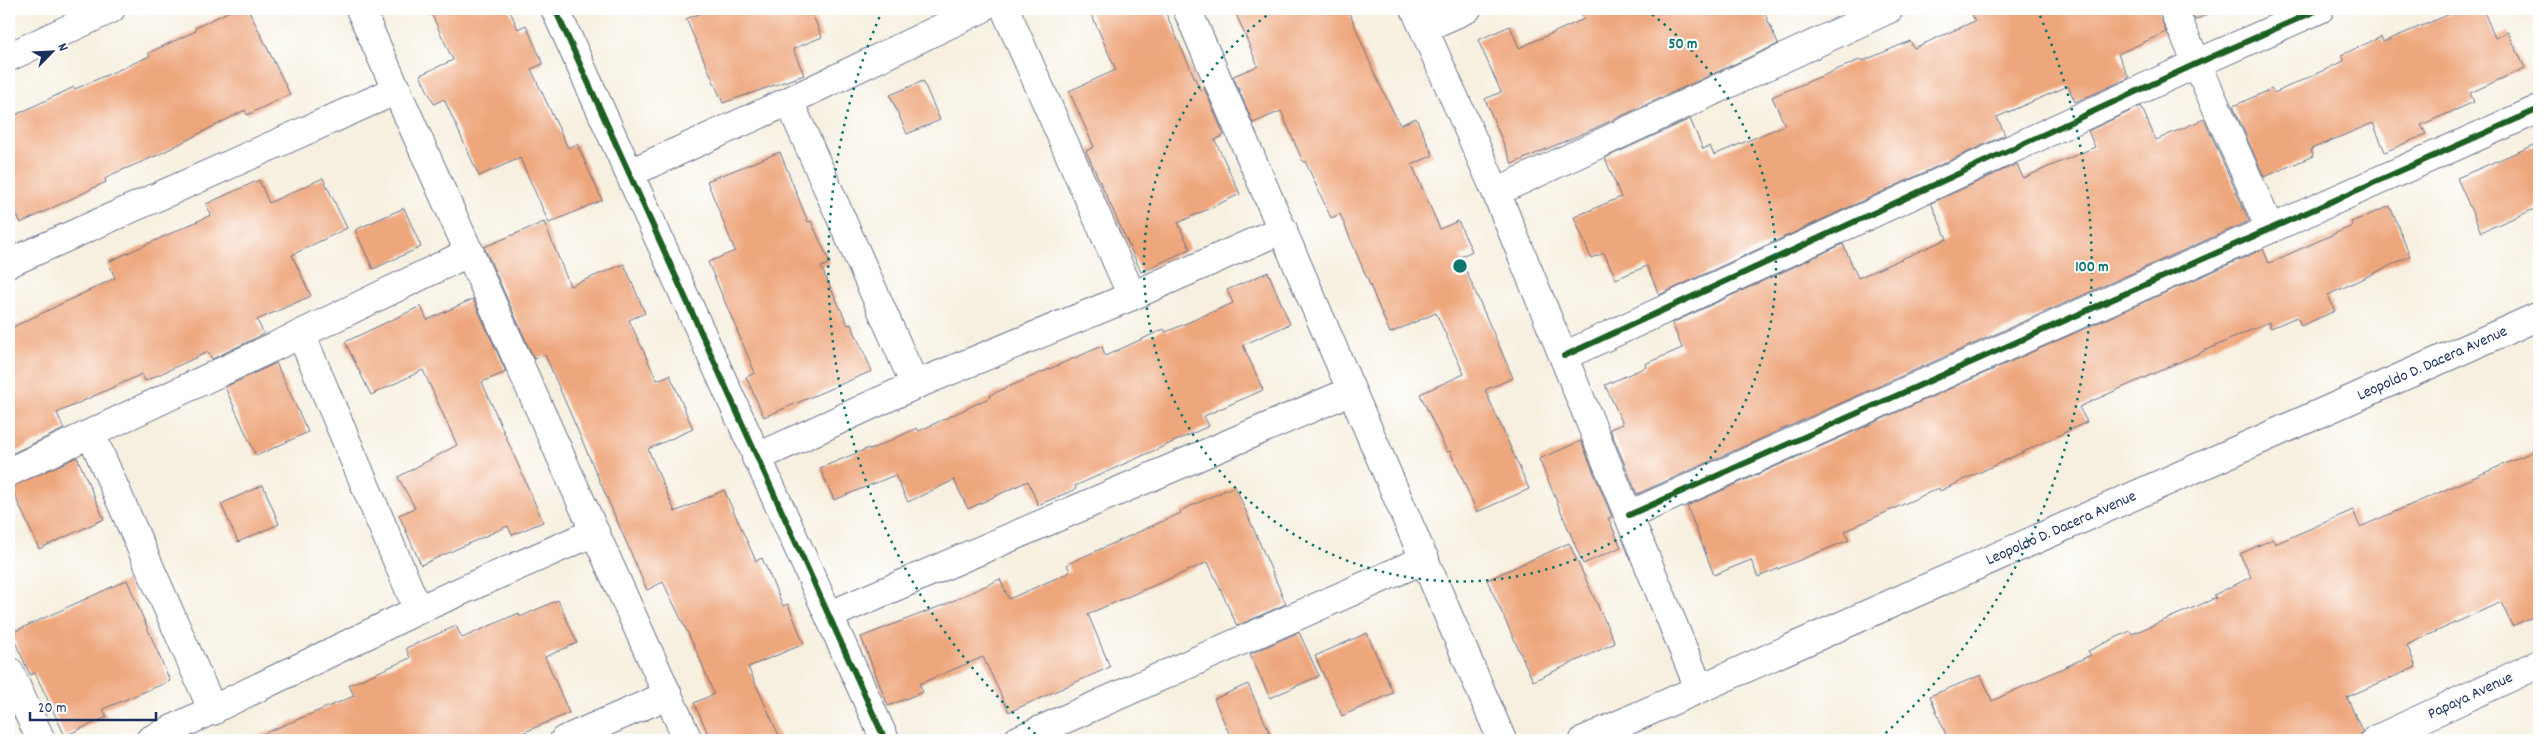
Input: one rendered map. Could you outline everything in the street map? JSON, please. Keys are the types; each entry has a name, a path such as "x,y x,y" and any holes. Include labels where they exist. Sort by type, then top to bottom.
{"street":[{"path":"9,57 111,9"},
{"path":"360,9 688,740"},
{"path":"555,9 756,458 830,615 885,740"},
{"path":"630,173 789,101 981,9"},
{"path":"1006,9 1132,296"},
{"path":"1187,9 1502,740"},
{"path":"1467,9 1420,18 1496,192 1699,688"},
{"path":"1496,192 1889,9"},
{"path":"2173,9 2270,229"},
{"path":"1564,356 2198,63 2320,9"},
{"path":"9,263 397,90"},
{"path":"789,101 915,385"},
{"path":"1628,514 2539,109"},
{"path":"756,458 915,385 1132,296 1283,229"},
{"path":"9,472 470,252"},
{"name":"Leopoldo D. Dacera Avenue","path":"1584,740 2539,316"},
{"path":"301,334 418,610"},
{"path":"830,615 1351,391"},
{"path":"91,434 213,710"},
{"path":"150,740 418,610 595,532"},
{"path":"1018,740 1425,559"},
{"name":"Papaya Avenue","path":"2375,740 2539,664"},
{"path":"9,671 41,740"},
{"path":"564,740 668,695"}],"building":[{"path":"234,9 248,9 290,94 247,115 245,110 158,155 113,174 105,179 106,182 21,223 9,199 9,118 74,87 75,89 150,56 148,53 196,31 195,28"},
{"path":"429,9 509,9 518,29 526,25 543,64 531,69 568,148 577,144 602,200 549,223 520,158 479,176 444,99 434,104 420,75 453,60"},
{"path":"710,9 810,9 822,37 793,49 804,75 723,103 686,19"},
{"path":"1089,9 1164,9 1200,90 1204,88 1224,135 1215,140 1240,194 1178,223 1190,249 1141,272 1086,151 1094,147 1069,91 1116,70"},
{"path":"1234,9 1348,9 1375,75 1400,125 1416,118 1433,155 1412,165 1440,229 1458,221 1472,251 1460,257 1513,378 1485,390 1529,489 1477,512 1450,451 1447,452 1420,394 1464,374 1436,313 1390,333 1340,214 1331,218 1305,161 1303,162 1281,111 1253,123 1233,76 1258,66"},
{"path":"1579,9 1763,9 1778,44 1512,164 1485,99 1501,92 1478,40 1510,26 1519,48 1584,19"},
{"path":"1969,9 2158,9 2166,32 2118,54 2129,78 2075,102 2068,86 1997,117 2005,135 1659,295 1647,266 1616,279 1604,253 1591,258 1574,217 1621,197 1605,158 1690,119 1703,149 1710,146 1714,155 1785,125 1772,97 1910,41 1914,48 1975,21"},
{"path":"2190,9 2219,9 2195,20"},
{"path":"2462,9 2483,9 2495,38 2508,32 2525,68 2470,93 2474,102 2421,125 2426,134 2385,152 2373,123 2311,149 2313,156 2264,177 2233,106 2272,89 2274,93 2344,61 2341,55 2381,37 2383,42"},
{"path":"923,81 940,120 907,134 890,95"},
{"path":"2141,106 2156,140 2204,119 2249,221 1637,494 1610,429 1623,424 1605,385 1646,367 1645,364 1682,348 1672,323 1843,244 1858,278 1947,239 1931,203 2017,164 2023,178 2095,147 2088,131"},
{"path":"2539,143 2539,207 2481,232 2457,178"},
{"path":"780,152 808,222 811,221 830,263 821,267 848,325 851,324 872,371 764,417 746,377 755,373 708,262 735,251 707,181"},
{"path":"323,178 347,228 292,255 311,296 257,320 264,334 212,359 208,352 145,381 142,374 57,413 64,429 9,455 9,329 115,278 108,262 211,215 206,204 259,180 269,203"},
{"path":"2390,206 2410,256 2328,295 2335,311 2301,326 2297,317 2271,328 2269,322 2079,407 2087,422 1940,491 1939,488 1845,531 1849,540 1758,577 1751,560 1714,575 1687,506 2263,249 2269,263 2352,226 2351,222"},
{"path":"404,208 421,247 373,269 355,230"},
{"path":"544,222 570,286 624,264 645,313 629,320 657,380 670,375 693,429 648,449 675,512 724,490 756,561 762,558 783,606 788,604 804,644 748,667 781,740 711,740 694,703 714,694 697,652 663,582 647,590 545,355 534,359 484,247"},
{"path":"1268,272 1290,324 1243,345 1263,390 1204,416 1209,426 1075,486 1076,489 1038,505 1028,481 968,509 954,480 908,502 895,475 834,500 820,468 869,448 870,450 917,428 919,431 991,397 990,395 1102,346 1105,356 1164,329 1166,332 1233,303 1227,290"},
{"path":"473,299 506,372 482,382 543,522 512,535 508,526 421,565 399,515 415,508 398,477 457,445 423,370 371,395 345,342 421,306 427,320"},
{"path":"276,363 308,432 256,456 225,387"},
{"path":"1581,441 1612,517 1608,518 1621,547 1583,564 1539,459"},
{"path":"2539,449 2539,614 2512,626 2501,602 2407,645 2416,667 2347,697 2362,731 2360,740 1948,740 1930,696 1981,675 1992,701 2091,655 2088,651 2130,631 2132,634 2216,598 2214,595 2251,577 2240,554 2273,539 2275,544 2353,510 2360,527"},
{"path":"77,457 104,519 39,549 11,487"},
{"path":"263,485 279,524 238,542 221,504"},
{"path":"1235,486 1286,604 1237,626 1208,562 1088,614 1110,667 1009,712 983,657 919,684 923,692 888,706 861,637 946,604 1000,579 1009,599 1070,572 1067,564 1181,513 1180,511"},
{"path":"1569,543 1615,643 1533,681 1487,580"},
{"path":"127,580 170,681 103,709 107,717 65,736 35,673 30,675 11,633"},
{"path":"558,600 577,643 545,657 569,713 506,740 248,740 354,696 349,685 410,658 406,648 456,626 462,638 519,613 520,617"},
{"path":"1299,632 1319,676 1270,698 1250,654"},
{"path":"1367,633 1393,693 1342,716 1315,656"},
{"path":"1248,684 1273,740 1232,740 1214,699"}],"cycle path":[{"path":"555,9 885,740"},
{"path":"1564,356 2198,63 2320,9"},
{"path":"1629,515 2539,109"}]}
